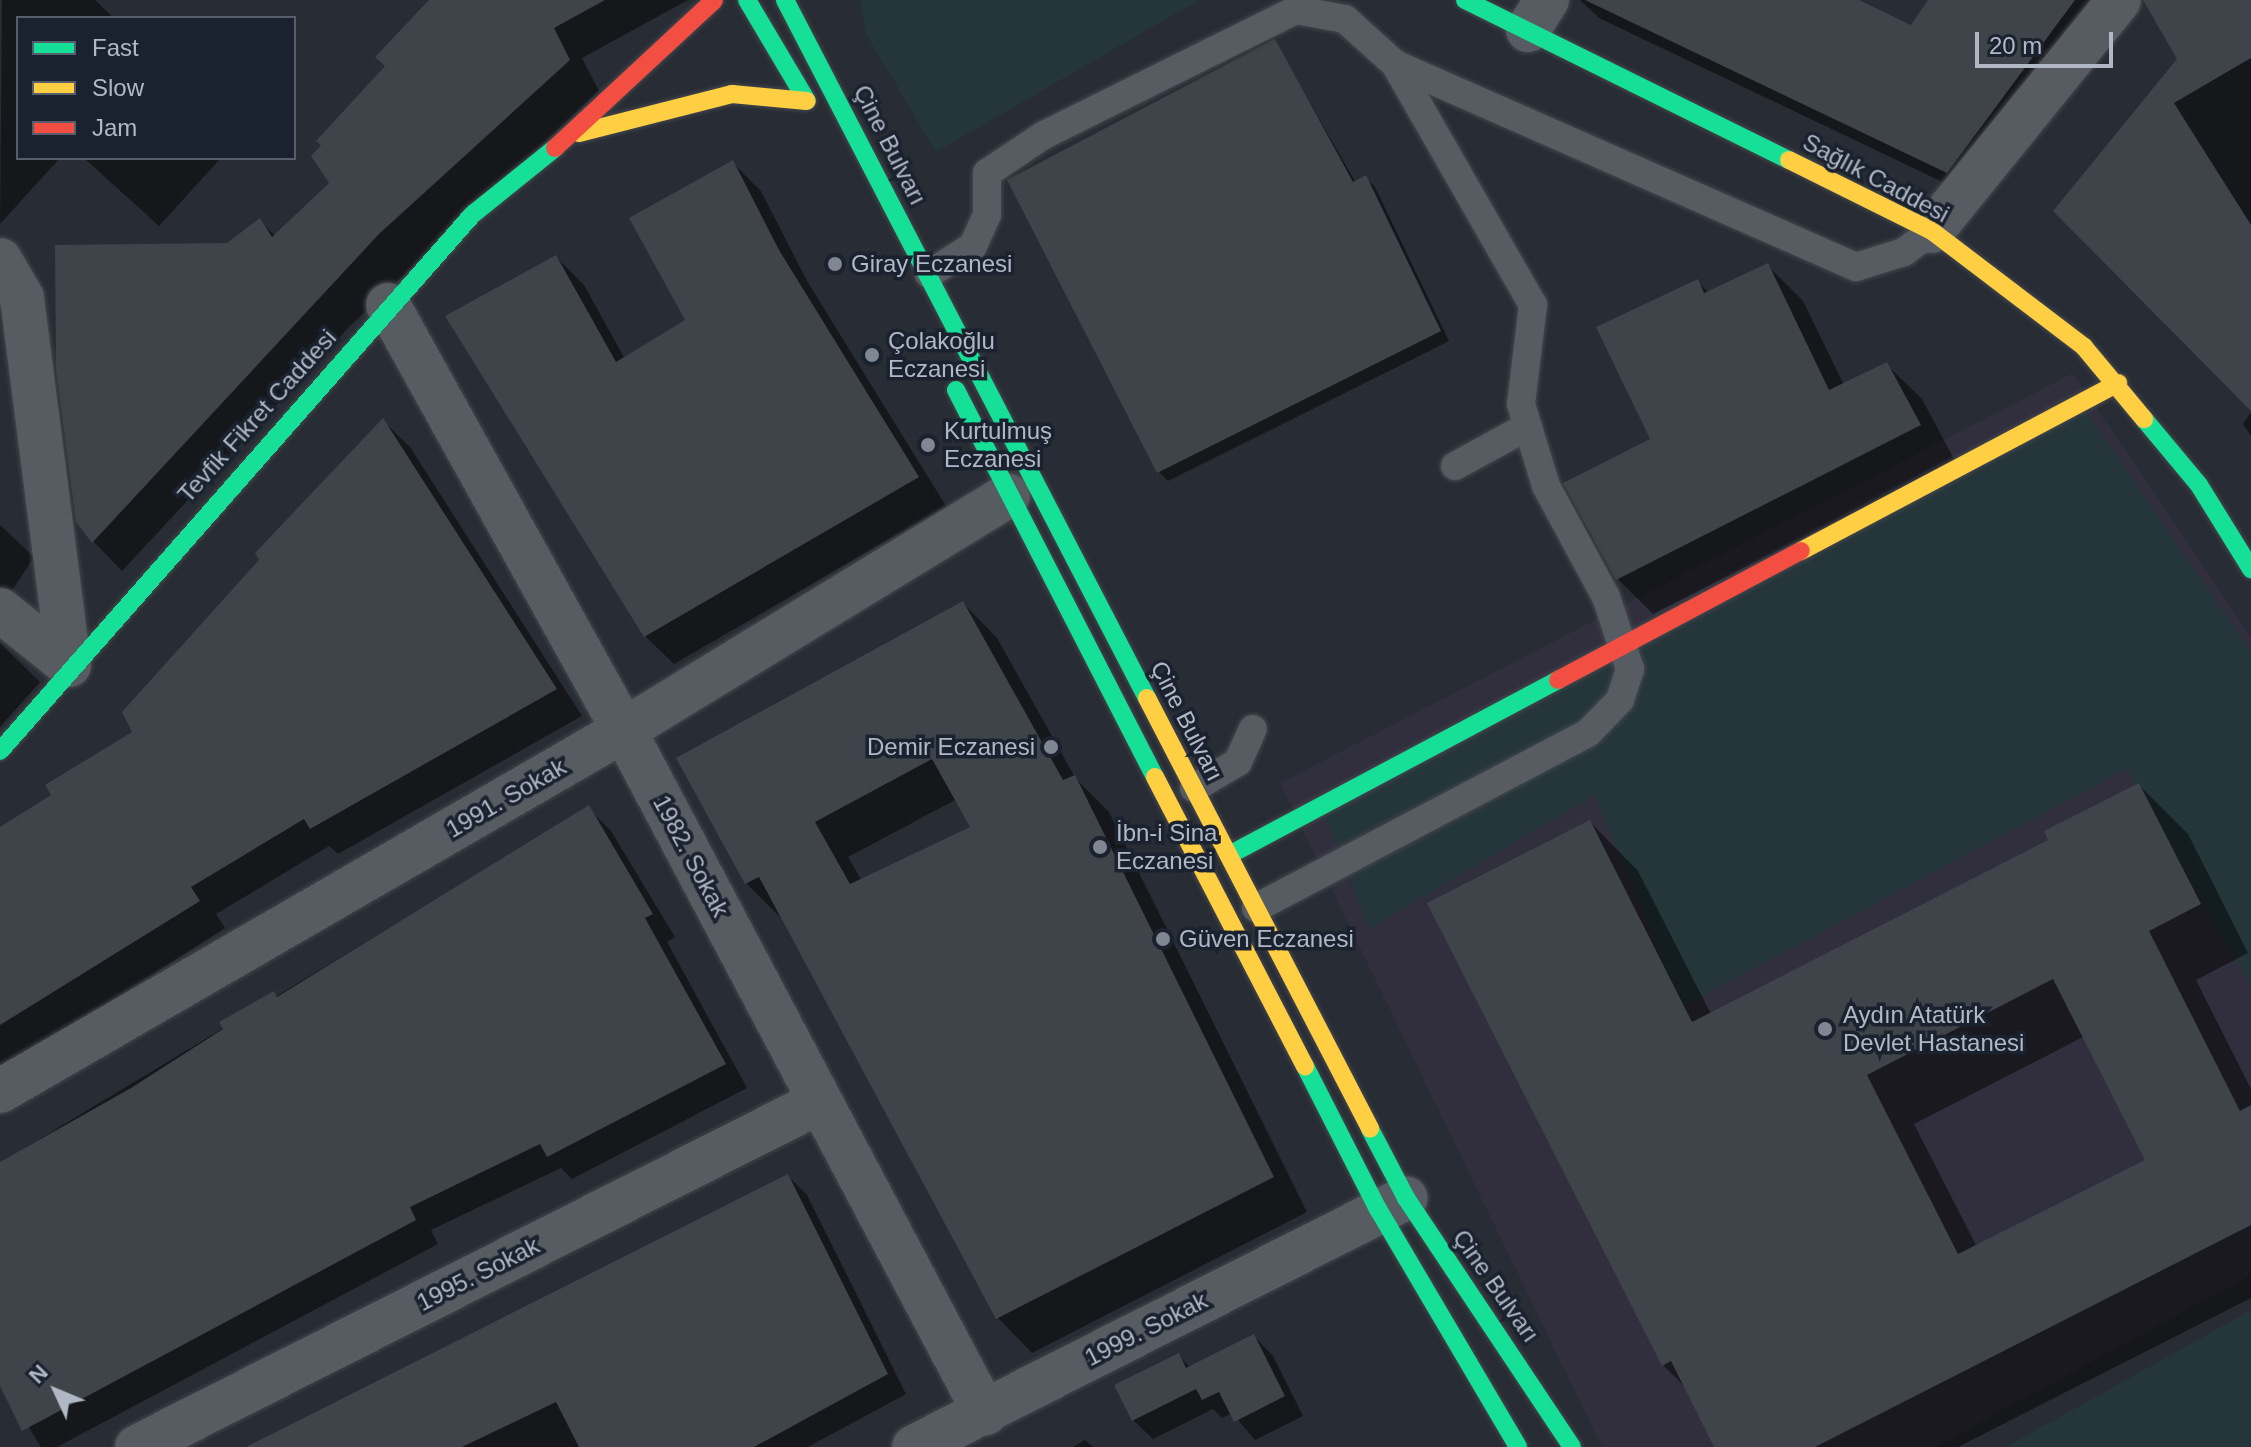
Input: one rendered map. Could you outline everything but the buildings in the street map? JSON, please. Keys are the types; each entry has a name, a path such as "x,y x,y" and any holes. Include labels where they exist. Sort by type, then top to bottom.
{"street":[{"name":"Tevfik Fikret Caddesi","path":"0,751 69,665 388,305 473,214 573,134 714,0"},
{"name":"Tevfik Fikret Caddesi","path":"573,134 732,94 811,108 747,0"},
{"name":"Çine Bulvarı","path":"785,0 1194,788 1215,862 1256,908 1392,1204 1572,1447"},
{"name":"Sağlık Caddesi","path":"1465,0 1538,15 1932,231 2084,347 2118,383 2199,485 2251,569"},
{"path":"1932,231 2119,0"},
{"path":"0,260 22,298 69,665"},
{"name":"1982. Sokak","path":"388,305 624,730 985,1413"},
{"name":"Çine Bulvarı","path":"949,377 1008,496 1215,862 1518,1447"},
{"path":"1215,862 2118,383"},
{"name":"1991. Sokak","path":"0,1091 624,730 1008,496"},
{"path":"0,610 69,665"},
{"name":"1995. Sokak","path":"137,1447 819,1102"},
{"name":"1999. Sokak","path":"914,1447 1392,1204"}],"lane":[{"path":"929,274 973,246 987,215 987,173 1222,42 1296,10 1345,19 1395,64 1533,305 1521,404 1546,486 1623,646 1630,669 1620,700 1588,733 1256,908"},
{"path":"1395,64 1856,267 1904,252 1932,231"},
{"path":"1455,466 1528,426"},
{"path":"1194,788 1238,762 1253,729"}],"shaded area":[{"path":"860,0 1199,0 936,152 866,34"},
{"name":"Aydın Atatürk Devlet Hastanesi","path":"2073,373 2251,637 2251,1275 1935,1447 1602,1447 1280,783"},
{"path":"2084,408 2251,652 2251,987 2127,769 1682,1007 1595,795 1369,929 1321,806"},
{"path":"2251,1310 2251,1447 2006,1447"}],"traffic: fast":[{"path":"747,0 807,101"},
{"path":"785,0 1147,698"},
{"path":"1465,0 1789,160"},
{"path":"0,751 473,214 555,148"},
{"path":"956,390 1155,777"},
{"path":"2144,419 2199,485 2251,569"},
{"path":"1229,855 1558,680"},
{"path":"1305,1066 1378,1209 1518,1447"},
{"path":"1370,1129 1406,1198 1572,1447"}],"traffic: slow":[{"path":"579,133 732,94 807,101"},
{"path":"1789,160 1932,231 2084,347 2144,419"},
{"path":"1801,551 2118,383"},
{"path":"1147,698 1370,1129"},
{"path":"1155,777 1305,1066"}],"traffic: jam":[{"path":"555,148 714,0"},
{"path":"1558,680 1801,551"}],"place":[{"name":"Giray Eczanesi","path":"835,264"},
{"name":"Çolakoğlu Eczanesi","path":"872,355"},
{"name":"Kurtulmuş Eczanesi","path":"928,445"},
{"name":"Demir Eczanesi","path":"1051,747"},
{"name":"İbn-i Sina Eczanesi","path":"1100,847"},
{"name":"Güven Eczanesi","path":"1163,939"},
{"name":"Aydın Atatürk Devlet Hastanesi","path":"1825,1029"}]}
